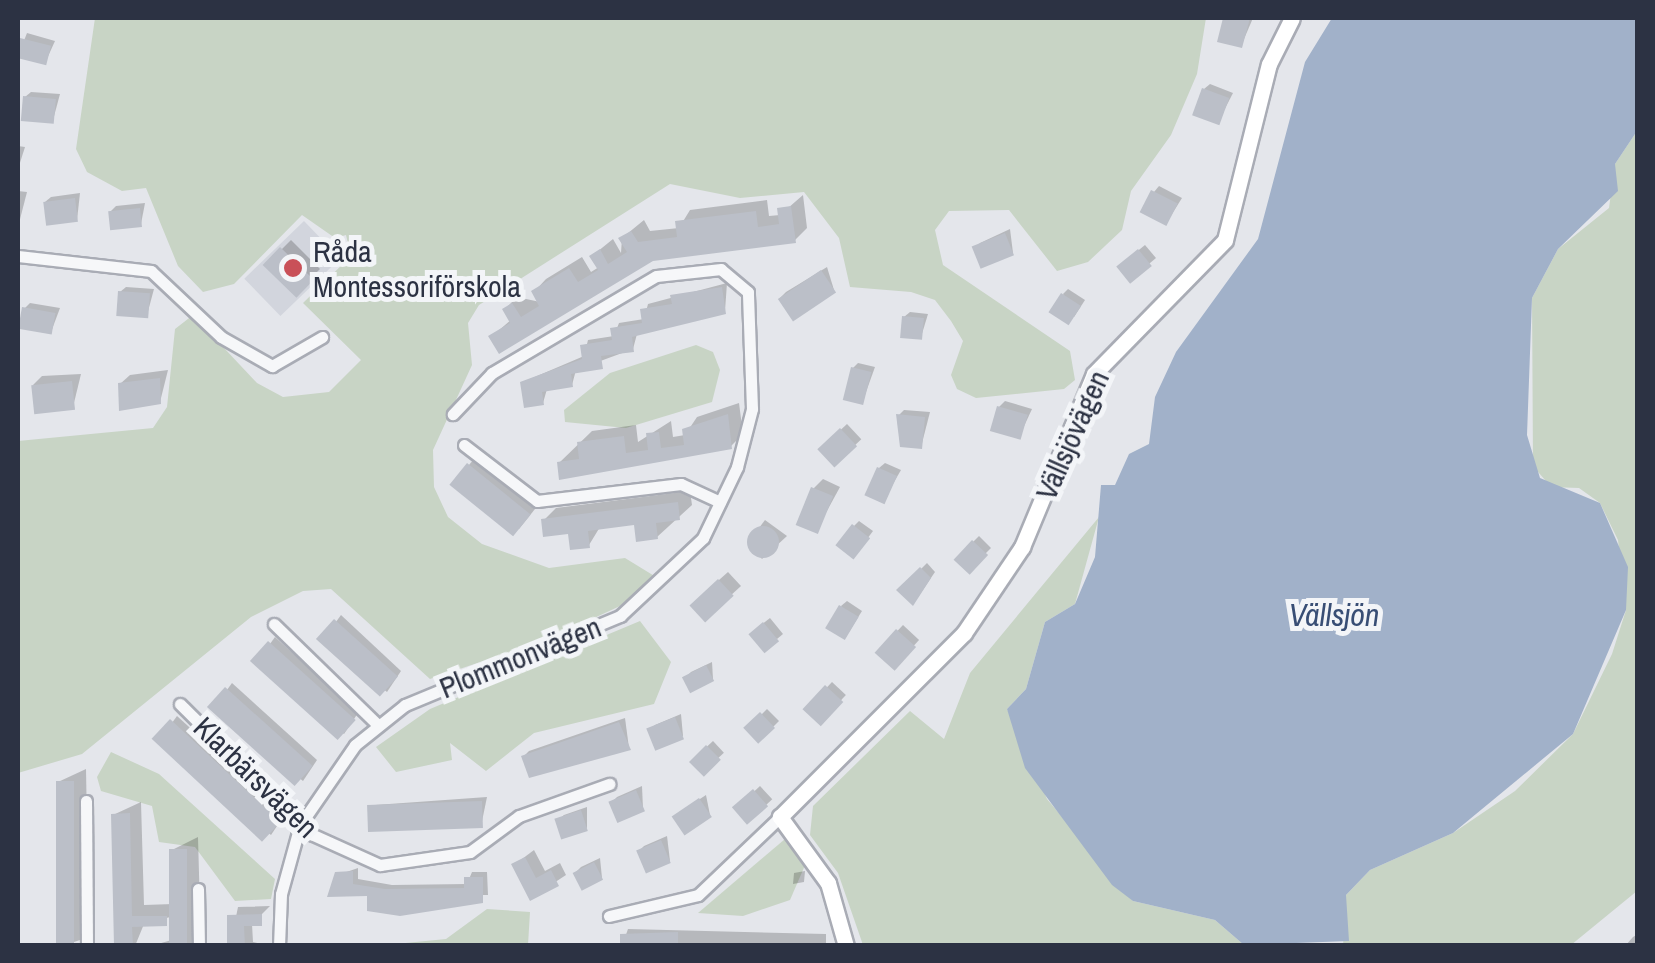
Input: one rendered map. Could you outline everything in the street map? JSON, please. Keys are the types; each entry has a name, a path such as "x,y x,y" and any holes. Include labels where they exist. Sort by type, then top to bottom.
{"street":[{"name":"Vällsjövägen","path":"609,916 698,895 964,633 1022,547 1094,374 1225,240 1269,64 1292,18"},
{"path":"18,256 150,270 221,337 272,366 322,337"},
{"name":"Plommonvägen","path":"279,946 281,894 300,824 338,764 378,724 466,677 620,616 687,558 720,502 752,409 748,292 732,272 700,269 633,286 492,372 453,414"},
{"path":"464,446 537,501 682,484 720,502"},
{"path":"274,624 378,724"},
{"name":"Klarbärsvägen","path":"180,704 300,824 352,856 410,865 470,852 519,816 610,784"},
{"path":"86,801 86,946"},
{"path":"780,818 828,882 846,946"},
{"path":"198,890 200,946"}],"shaded area":[{"name":"Råda Montessoriförskola","path":"304,221 340,258 280,316 244,279"}],"green space":[{"path":"95,18 1206,18 1197,74 1171,135 1131,191 1122,230 1088,262 1057,271 1009,210 949,211 935,230 943,265 1070,351 1075,380 1064,389 976,398 957,389 951,375 963,341 935,300 911,292 850,287 839,238 804,192 740,198 670,184 479,305 468,323 472,365 433,450 434,487 448,517 482,544 549,568 625,558 656,577 620,606 551,638 430,679 331,589 303,591 251,617 82,754 18,773 18,441 153,428 167,407 175,329 193,315 257,383 283,397 329,392 361,360 303,303 351,256 346,235 335,238 302,215 234,284 203,292 178,266 146,188 122,191 87,172 76,149"},
{"path":"1637,131 1637,891 1571,945 1343,946 1346,895 1370,870 1453,833 1515,791 1573,734 1612,654 1626,610 1618,540 1600,503 1579,488 1551,487 1533,466 1532,298 1558,249 1609,208 1615,164"},
{"path":"696,345 713,352 720,370 712,402 626,428 565,422 564,410 610,373"},
{"path":"1099,517 1075,604 1045,622 1026,689 1007,709 1047,799 1133,901 1215,920 1244,945 863,945 838,873 810,835 813,806 910,711 944,739 970,673"},
{"path":"640,621 671,662 654,704 534,733 486,771 450,743 452,760 396,772 376,747 430,709"},
{"path":"111,752 159,774 275,879 271,899 235,901 195,847 159,842 152,806 101,791 97,777"},
{"path":"785,839 806,863 790,900 743,916 698,913"},
{"path":"487,909 530,912 528,945 385,945 446,939"}],"water":[{"name":"Vällsjön","path":"1332,18 1637,18 1637,131 1615,164 1618,191 1558,249 1532,298 1527,435 1540,478 1600,503 1628,567 1626,610 1573,734 1453,833 1370,870 1346,895 1349,941 1244,945 1215,920 1133,901 1112,885 1025,768 1007,709 1026,689 1045,622 1075,604 1095,557 1101,485 1115,485 1129,454 1149,444 1155,397 1176,352 1258,239 1305,62"}],"building":[{"path":"1223,18 1250,18 1242,48 1217,42"},
{"path":"20,38 51,46 46,65 18,58"},
{"path":"1202,88 1229,98 1219,125 1192,115"},
{"path":"23,96 56,99 54,124 21,121"},
{"path":"1151,190 1178,204 1166,226 1140,212"},
{"path":"75,198 78,222 46,226 43,202"},
{"path":"791,206 796,243 653,261 499,354 488,336 510,323 502,309 512,303 521,317 539,306 531,291 569,268 578,282 598,270 589,256 600,249 608,264 627,252 618,238 631,231 638,242 677,237 675,221 756,211 758,227 779,224 777,208"},
{"path":"140,208 142,227 110,230 108,211"},
{"path":"1005,233 1014,255 981,269 972,246"},
{"path":"280,247 314,280 296,298 263,265"},
{"path":"1138,249 1152,266 1130,284 1116,267"},
{"path":"821,270 836,292 793,321 778,299"},
{"path":"722,287 726,314 632,337 634,352 601,356 603,369 571,374 573,387 542,392 544,405 524,408 520,382 582,359 580,345 612,340 610,328 642,323 640,309 672,304 670,295"},
{"path":"118,291 150,293 148,318 116,316"},
{"path":"1061,293 1081,306 1069,325 1048,312"},
{"path":"22,307 55,313 52,335 18,329"},
{"path":"902,316 924,318 922,340 900,338"},
{"path":"851,367 871,372 863,405 843,400"},
{"path":"160,378 161,404 119,411 118,383"},
{"path":"72,381 75,410 34,414 31,385"},
{"path":"997,406 1028,415 1021,440 990,431"},
{"path":"728,414 732,449 559,480 557,462 579,459 577,442 624,436 626,453 648,450 646,433 659,432 661,448 684,445 682,429"},
{"path":"896,414 925,417 922,449 900,447"},
{"path":"840,428 857,446 834,467 817,449"},
{"path":"467,463 531,515 513,536 449,485"},
{"path":"877,467 897,476 884,504 864,495"},
{"path":"811,487 833,496 818,534 796,525"},
{"path":"678,502 680,520 656,523 658,539 636,542 634,525 588,531 590,548 570,550 568,534 543,537 541,519"},
{"path":"852,524 870,538 854,559 835,545"},
{"path":"763,526 775,530 779,542 775,554 763,558 751,554 747,542 751,530"},
{"path":"972,540 988,555 970,575 954,560"},
{"path":"920,567 931,578 913,606 896,590"},
{"path":"718,579 734,596 705,622 689,606"},
{"path":"839,605 859,617 845,640 825,628"},
{"path":"334,619 398,677 380,697 316,639"},
{"path":"763,622 779,641 765,653 748,634"},
{"path":"896,629 916,647 895,671 875,653"},
{"path":"268,641 356,720 338,740 250,661"},
{"path":"706,665 714,681 690,693 682,677"},
{"path":"825,685 843,702 821,726 802,709"},
{"path":"225,687 313,766 295,786 207,707"},
{"path":"760,712 775,728 758,744 743,728"},
{"path":"675,717 684,739 655,751 646,729"},
{"path":"170,719 280,822 262,842 152,739"},
{"path":"619,722 631,750 529,778 521,756"},
{"path":"706,745 721,760 704,777 689,762"},
{"path":"56,781 74,781 74,946 56,946"},
{"path":"753,789 768,806 747,825 732,807"},
{"path":"636,790 645,811 617,823 608,802"},
{"path":"699,798 712,817 685,836 672,816"},
{"path":"482,801 483,828 368,832 367,805"},
{"path":"581,810 588,831 561,840 554,819"},
{"path":"130,813 132,916 167,916 167,926 132,927 133,946 114,946 111,814"},
{"path":"661,840 671,863 646,874 636,851"},
{"path":"169,849 187,849 187,946 169,946"},
{"path":"525,857 536,878 551,870 559,886 530,901 511,864"},
{"path":"594,862 603,880 582,891 573,873"},
{"path":"353,871 353,884 385,889 464,888 464,877 483,877 483,903 400,916 367,911 367,896 327,897 335,872"},
{"path":"262,914 262,926 244,926 245,946 227,946 227,915"},
{"path":"678,932 678,946 620,946 620,934"}],"place":[{"name":"Råda Montessoriförskola","path":"293,268"}]}
